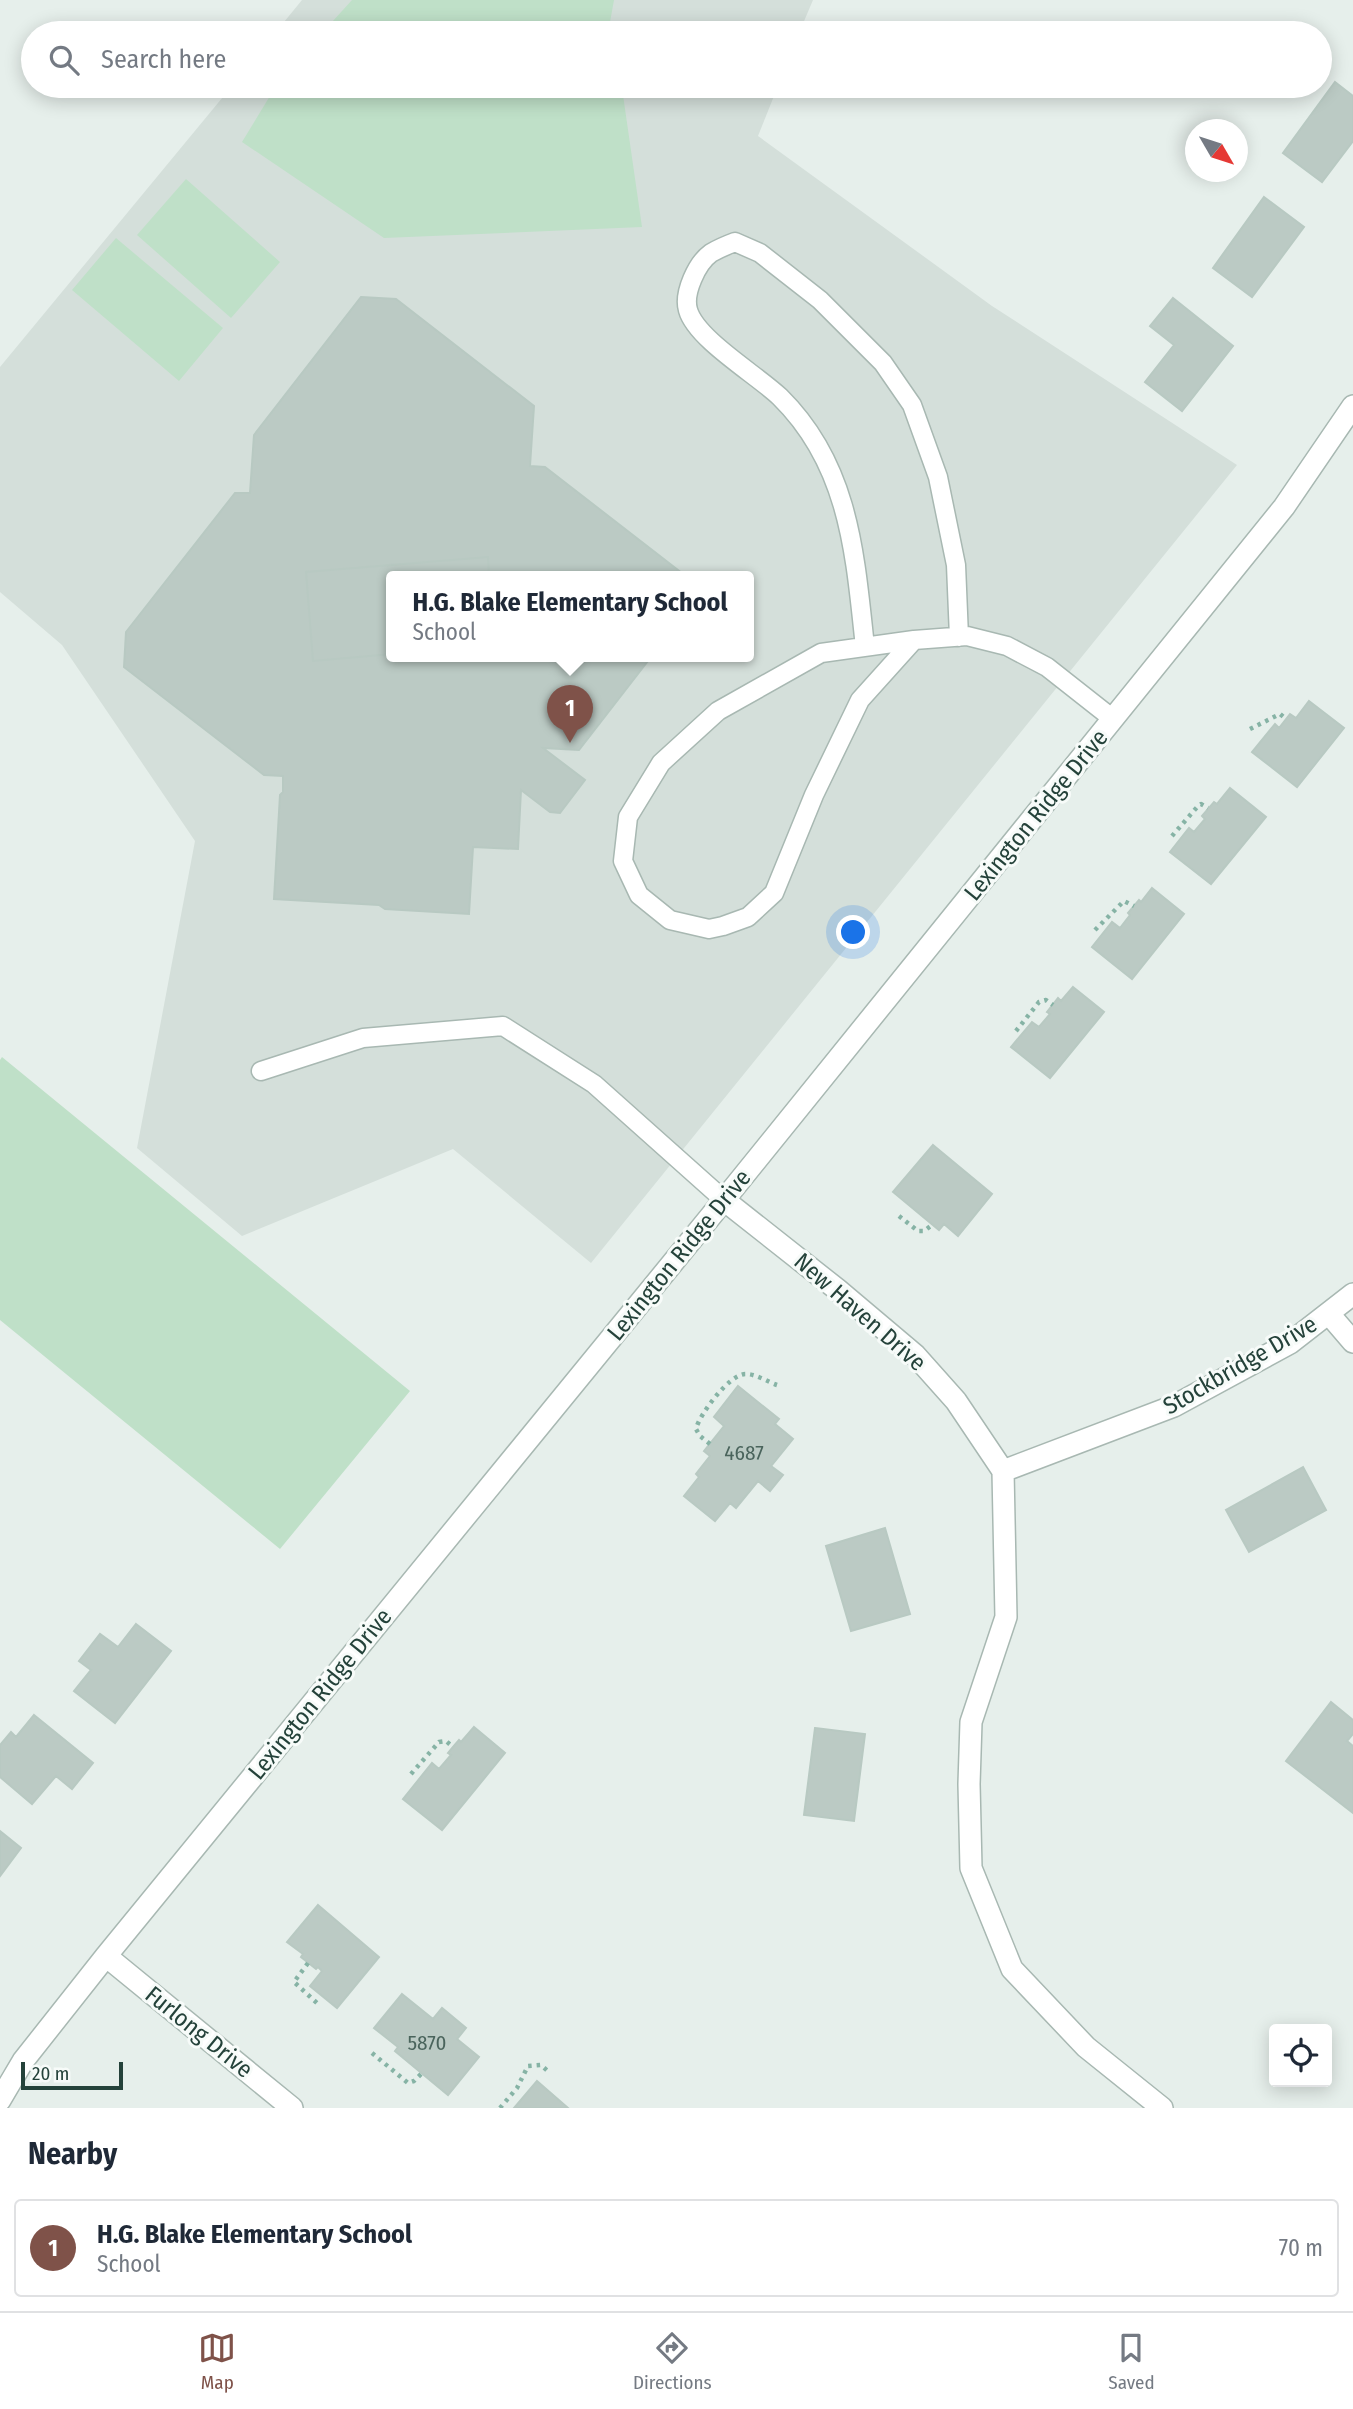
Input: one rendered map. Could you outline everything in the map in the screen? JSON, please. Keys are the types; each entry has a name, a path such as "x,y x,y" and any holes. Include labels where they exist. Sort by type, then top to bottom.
{"street":[{"name":"Lexington Ridge Drive","path":"0,2100 23,2061 106,1956 724,1200 1284,508 1353,406"},
{"name":"New Haven Drive","path":"724,1200 915,1354 956,1401 1003,1471"},
{"name":"Stockbridge Drive","path":"1003,1471 1174,1406 1290,1343 1353,1294"},
{"path":"1329,1314 1353,1342"},
{"path":"1003,1471 1006,1617 971,1722 971,1868 1012,1969 1086,2047 1161,2108"},
{"name":"Furlong Drive","path":"106,1956 292,2108"}],"lane":[{"path":"865,648 855,551 838,487 814,436 780,397 701,332 687,309 690,281 709,254 735,242 760,253 820,300 883,363 912,405 940,490 956,565 959,636"},
{"path":"914,640 860,700 814,795 774,893 748,917 709,929 670,920 639,895 623,861 628,817 661,763 718,711 821,653 914,640 967,636 1007,646 1046,667 1113,719"},
{"path":"261,1071 363,1038 503,1026 594,1084 724,1200"}],"path":[{"path":"1250,729 1280,714 1286,719"},
{"path":"1172,836 1198,806 1201,804 1208,808"},
{"path":"1095,930 1125,901 1134,906"},
{"path":"1016,1031 1039,1002 1046,1000 1053,1005"},
{"path":"899,1216 918,1231 924,1231 932,1225"},
{"path":"710,1444 696,1429 698,1420 731,1379 748,1373 777,1385"},
{"path":"411,1774 439,1742 446,1741 453,1747"},
{"path":"308,1963 293,1982 318,2004"},
{"path":"372,2053 408,2083 422,2073"},
{"path":"500,2108 517,2088 528,2066 541,2065 550,2073"}],"shaded area":[{"path":"302,0 813,0 804,21 285,21"},
{"path":"222,98 773,98 758,136 992,306 1237,465 591,1263 453,1149 242,1236 137,1148 195,841 62,645 0,592 0,367"}],"green space":[{"path":"352,0 614,0 610,21 333,21"},
{"path":"269,98 623,98 642,227 384,238 242,142"},
{"path":"186,179 280,262 231,318 137,235"},
{"path":"116,238 223,328 179,381 72,290"},
{"path":"2,1057 410,1391 280,1549 0,1320"}],"building":[{"path":"1335,82 1353,96 1353,141 1322,182 1283,153 1323,98 1332,98 1332,86"},
{"path":"1264,197 1304,227 1252,297 1213,268"},
{"path":"361,297 396,299 534,406 530,466 545,467 679,571 489,571 488,557 306,572 313,661 386,655 386,662 647,662 579,750 543,748 585,780 560,813 550,812 521,790 518,849 473,847 469,914 274,899 283,776 264,775 124,667 126,632 235,493 250,493 254,435"},
{"path":"1173,298 1233,346 1182,411 1145,382 1174,345 1150,326"},
{"path":"488,557 489,571 386,571 386,655 313,661 306,572"},
{"path":"1309,701 1344,728 1297,787 1252,752 1275,724 1279,728 1290,714 1296,718"},
{"path":"1230,788 1266,817 1211,884 1170,852 1189,828 1194,832 1205,819 1202,816 1214,802 1217,804"},
{"path":"1152,888 1184,914 1132,979 1092,947 1112,922 1120,928 1130,915 1128,913"},
{"path":"1073,987 1104,1012 1050,1078 1011,1047 1032,1022 1039,1027 1058,998 1061,1001"},
{"path":"933,1145 992,1194 958,1236 944,1224 939,1230 893,1192"},
{"path":"738,1386 779,1419 775,1424 793,1439 771,1466 783,1475 770,1491 758,1481 736,1508 730,1503 715,1521 684,1496 699,1477 696,1474 710,1456 704,1451 724,1426 714,1417"},
{"path":"1303,1467 1326,1510 1249,1552 1226,1510"},
{"path":"885,1528 910,1614 851,1631 826,1546"},
{"path":"136,1624 171,1651 115,1723 74,1691 91,1670 79,1661 100,1634 118,1647"},
{"path":"1331,1702 1353,1720 1353,1734 1347,1741 1353,1746 1353,1813 1286,1761"},
{"path":"34,1715 93,1763 72,1789 56,1776 32,1804 0,1777 0,1745 11,1732 16,1737"},
{"path":"474,1727 505,1753 442,1830 403,1799 432,1763 439,1769 451,1755 448,1753"},
{"path":"815,1728 865,1734 854,1821 804,1815"},
{"path":"0,1831 21,1848 0,1876"},
{"path":"318,1905 379,1957 337,2008 310,1986 322,1971 301,1957 303,1954 287,1942"},
{"path":"402,1994 433,2019 442,2008 466,2028 457,2039 479,2057 448,2095 395,2051 398,2047 374,2028"},
{"path":"537,2081 568,2108 514,2108"}],"place":[{"name":"H.G. Blake Elementary School","path":"570,743"}]}
